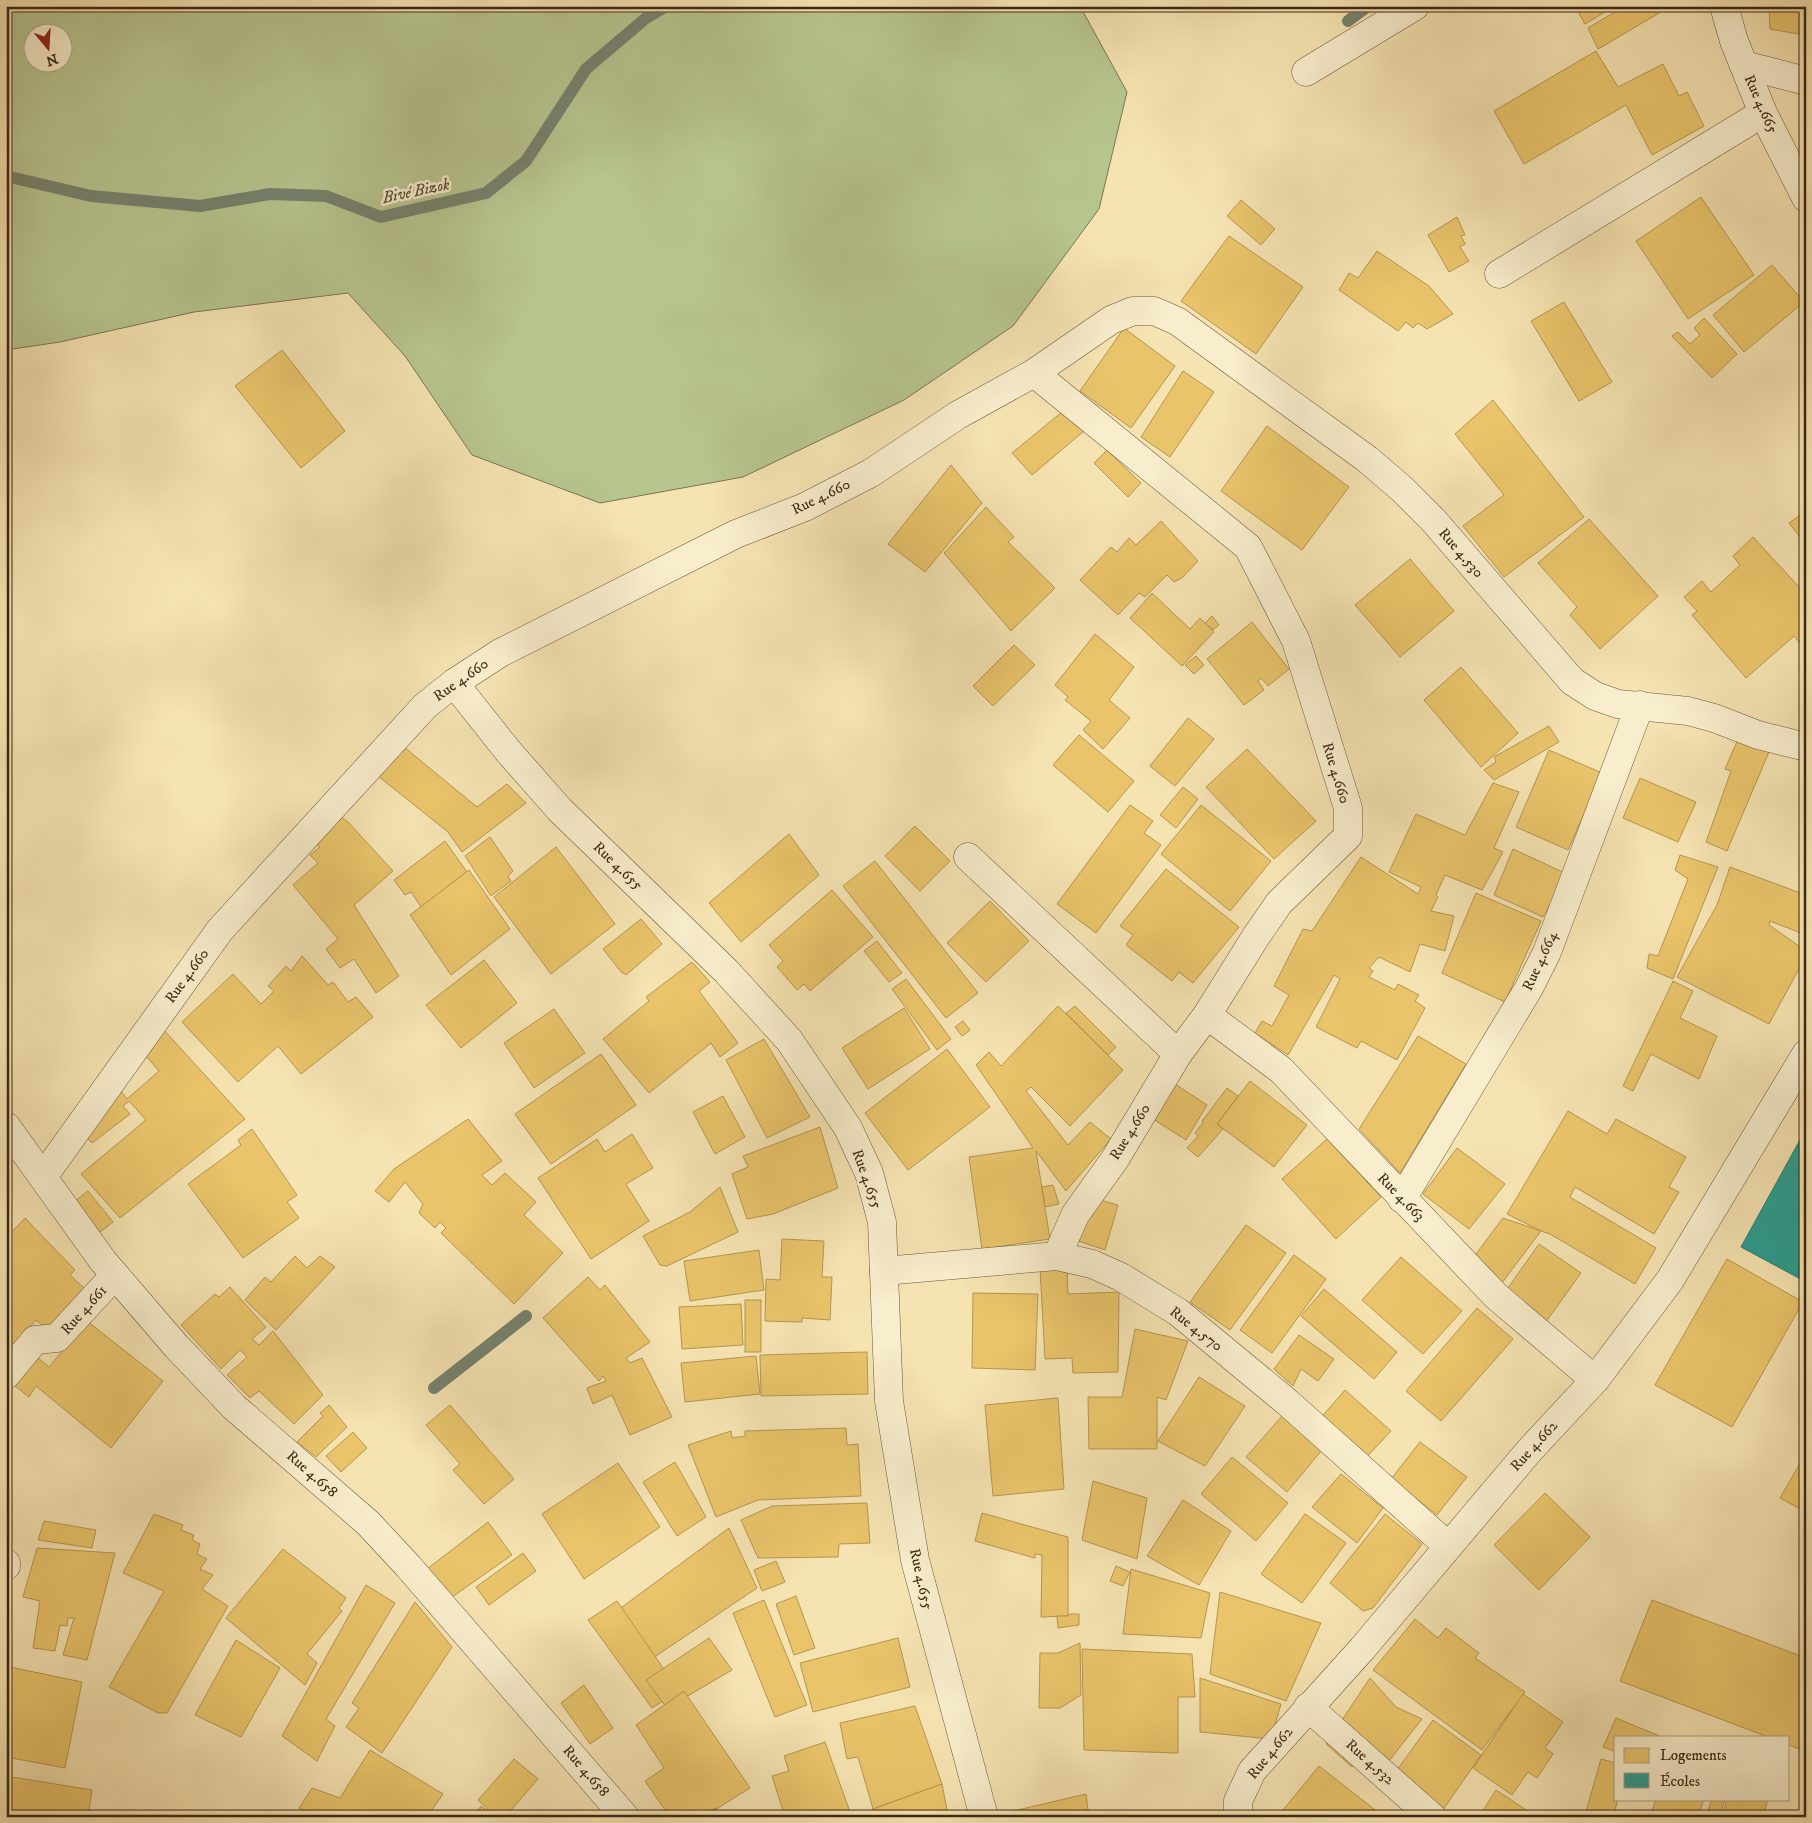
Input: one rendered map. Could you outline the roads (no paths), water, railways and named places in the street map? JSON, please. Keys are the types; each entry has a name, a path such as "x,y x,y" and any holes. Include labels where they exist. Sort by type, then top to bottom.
{"street":[{"path":"1306,72 1415,6"},
{"name":"Rue 4.665","path":"1724,6 1763,113 1806,198"},
{"path":"1744,65 1806,81"},
{"path":"1499,274 1763,113"},
{"name":"Rue 4.660","path":"43,1177 220,930 425,706 454,683 500,653 736,534 804,507 871,473 958,415 1034,372 1111,320 1133,311"},
{"name":"Rue 4.530","path":"1133,311 1154,312 1177,321 1367,459 1402,489 1434,521 1572,681 1595,696 1618,704 1688,711 1714,718 1758,735 1806,747"},
{"name":"Rue 4.660","path":"1034,372 1248,547 1296,641 1348,808 1348,836 1279,902 1254,938 1207,1015 1178,1054 1114,1159 1075,1215 1057,1256"},
{"name":"Rue 4.655","path":"454,683 508,751 560,810 726,971 789,1040 848,1128 868,1173 882,1222 889,1401 915,1560 984,1817"},
{"name":"Rue 4.664","path":"1402,1199 1529,988 1547,952 1640,706"},
{"path":"968,857 1178,1054"},
{"name":"Rue 4.663","path":"1207,1015 1281,1070 1496,1296 1595,1380"},
{"name":"Rue 4.662","path":"1238,1817 1238,1801 1252,1771 1362,1649 1528,1451 1595,1380 1670,1280 1806,1054"},
{"name":"Rue 4.658","path":"6,1126 103,1261 176,1346 234,1407 368,1522 625,1817"},
{"name":"Rue 4.570","path":"884,1271 1057,1256 1092,1264 1121,1277 1178,1312 1287,1402 1448,1546"},
{"name":"Rue 4.661","path":"6,1375 35,1340 58,1338 115,1275"},
{"name":"Rue 4.532","path":"1308,1708 1432,1817"}],"waterway":[{"name":"Bivé Bizok","path":"6,176 91,196 200,206 270,194 326,196 381,217 486,193 526,161 586,69 646,18 666,6"},
{"path":"1348,21 1368,6"},
{"path":"434,1388 526,1316"}]}
